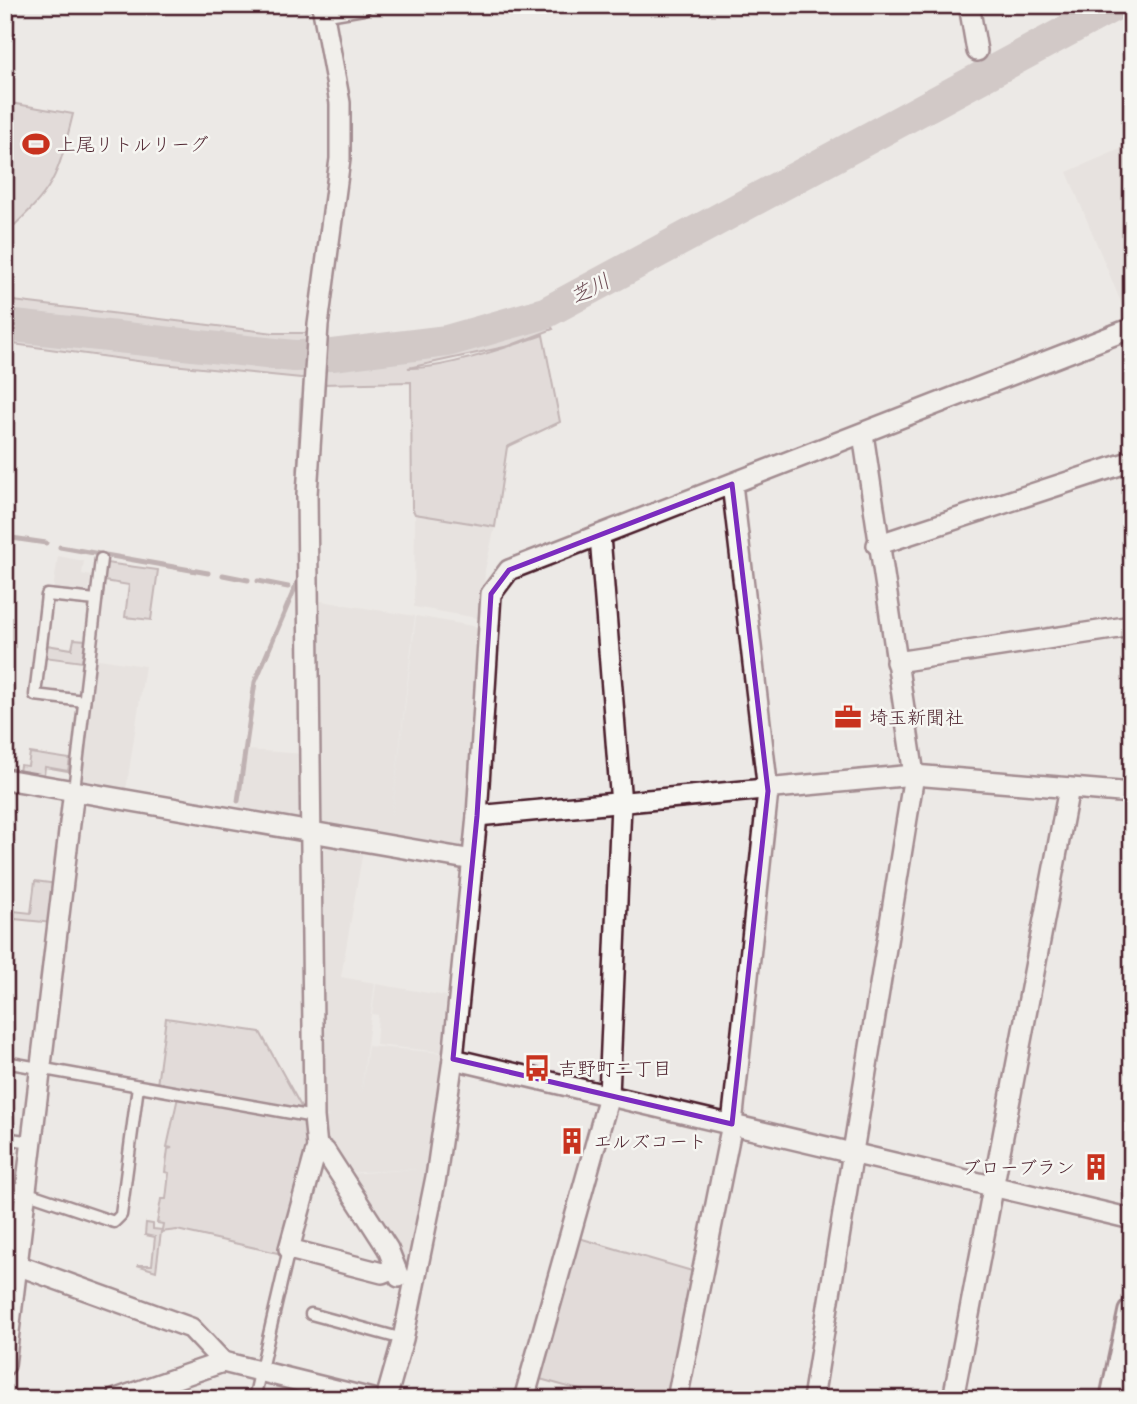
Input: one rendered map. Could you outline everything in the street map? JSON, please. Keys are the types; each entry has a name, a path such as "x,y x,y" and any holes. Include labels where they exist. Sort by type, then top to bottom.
{"street":[{"path":"361,5 324,8 340,103 340,159 318,325 307,494 314,1117 317,1147 289,1249 382,1273 395,1268"},
{"path":"968,5 977,51"},
{"path":"386,1399 403,1339 436,1177 453,1059 477,816 491,594 509,570 1132,328"},
{"path":"813,1399 914,775 877,545 863,434"},
{"path":"877,545 1132,461"},
{"path":"677,1399 732,1124 768,791 732,484"},
{"path":"524,1399 609,1096 621,804 600,536"},
{"path":"896,663 1132,626"},
{"path":"477,816 768,791 914,775 1132,793"},
{"path":"5,779 473,860"},
{"path":"953,1399 1069,788"},
{"path":"5,1365 10,1287 17,1265 14,1214 25,1192 74,790"},
{"path":"453,1059 1132,1219"},
{"path":"317,1147 325,1151 366,1213 388,1249 398,1277 414,1281"},
{"path":"17,1265 191,1328 223,1362 372,1399"},
{"path":"1114,1399 1132,1313"},
{"path":"116,1399 147,1394 223,1362"}],"lane":[{"path":"74,790 101,559"},
{"path":"84,701 35,695 47,595 96,600"},
{"path":"5,1062 314,1117"},
{"path":"25,1192 114,1222 121,1215 138,1086"},
{"path":"5,1138 31,1142"},
{"path":"254,1399 289,1249"},
{"path":"311,1314 403,1339"}],"highlighted area":[{"path":"732,484 768,791 732,1124 453,1059 477,816 491,594 509,570"}],"shaded area":[{"name":"上尾リトルリーグ","path":"5,102 73,114 63,154 52,181 34,205 5,234"},
{"path":"1132,144 1132,315 1127,317 1067,172"},
{"path":"5,300 274,333 307,333 305,352 5,324"},
{"path":"545,316 553,329 509,346 408,368 457,362 494,351 543,335 560,422 507,447 495,527 415,514 412,508 411,382 321,384 321,376 301,378 152,363 5,343 5,327 209,351 346,357 414,351 480,338"},
{"path":"415,514 495,527 485,570 483,619 414,607"},
{"path":"58,556 84,561 82,574 91,576 89,590 83,594 53,590"},
{"path":"106,563 158,570 151,620 125,617 129,585 104,581"},
{"path":"315,600 415,616 391,821 416,616 484,628 466,843 458,849 324,825 318,818"},
{"path":"74,639 85,640 82,662 44,657 46,645 72,649"},
{"path":"93,658 145,666 126,791 82,783 79,777"},
{"path":"248,750 306,754 305,818 300,821 239,810"},
{"path":"30,753 70,759 68,771 45,767 44,775 19,772 20,765 28,766"},
{"path":"325,846 363,851 341,977 375,983 361,1093 368,1046 442,1053 431,1168 408,1274 348,1174 416,1169 346,1173 325,1137 321,1118 329,1116 319,1117 316,979 321,852"},
{"path":"35,881 58,884 53,923 5,918 5,910 31,913"},
{"path":"376,984 446,996 442,1052 376,1045 378,1015 372,1014"},
{"path":"166,1018 260,1032 304,1112 157,1085"},
{"path":"178,1097 306,1120 310,1126 303,1168 282,1254 177,1230 161,1232 156,1271 137,1265 152,1265 155,1237 145,1235 146,1223 153,1224 153,1229 162,1230 163,1224 157,1223 161,1199 166,1199 169,1173 165,1172 168,1149 172,1148 167,1147"},
{"path":"579,1238 692,1271 669,1399 582,1399 583,1391 540,1379"}],"waterway":[{"name":"芝川","path":"5,325 294,356 332,355 447,341 545,313 1115,5"},
{"path":"299,470 302,400"},
{"path":"5,537 46,543"},
{"path":"60,547 208,573"},
{"path":"223,575 248,580"},
{"path":"238,801 255,682 300,576"},
{"path":"258,581 288,587"}],"place":[{"name":"上尾リトルリーグ","path":"36,144"},
{"name":"埼玉新聞社","path":"848,717"},
{"name":"吉野町二丁目","path":"537,1068"},
{"name":"エルズコート","path":"572,1141"},
{"name":"ブローブラン","path":"1096,1167"}]}
